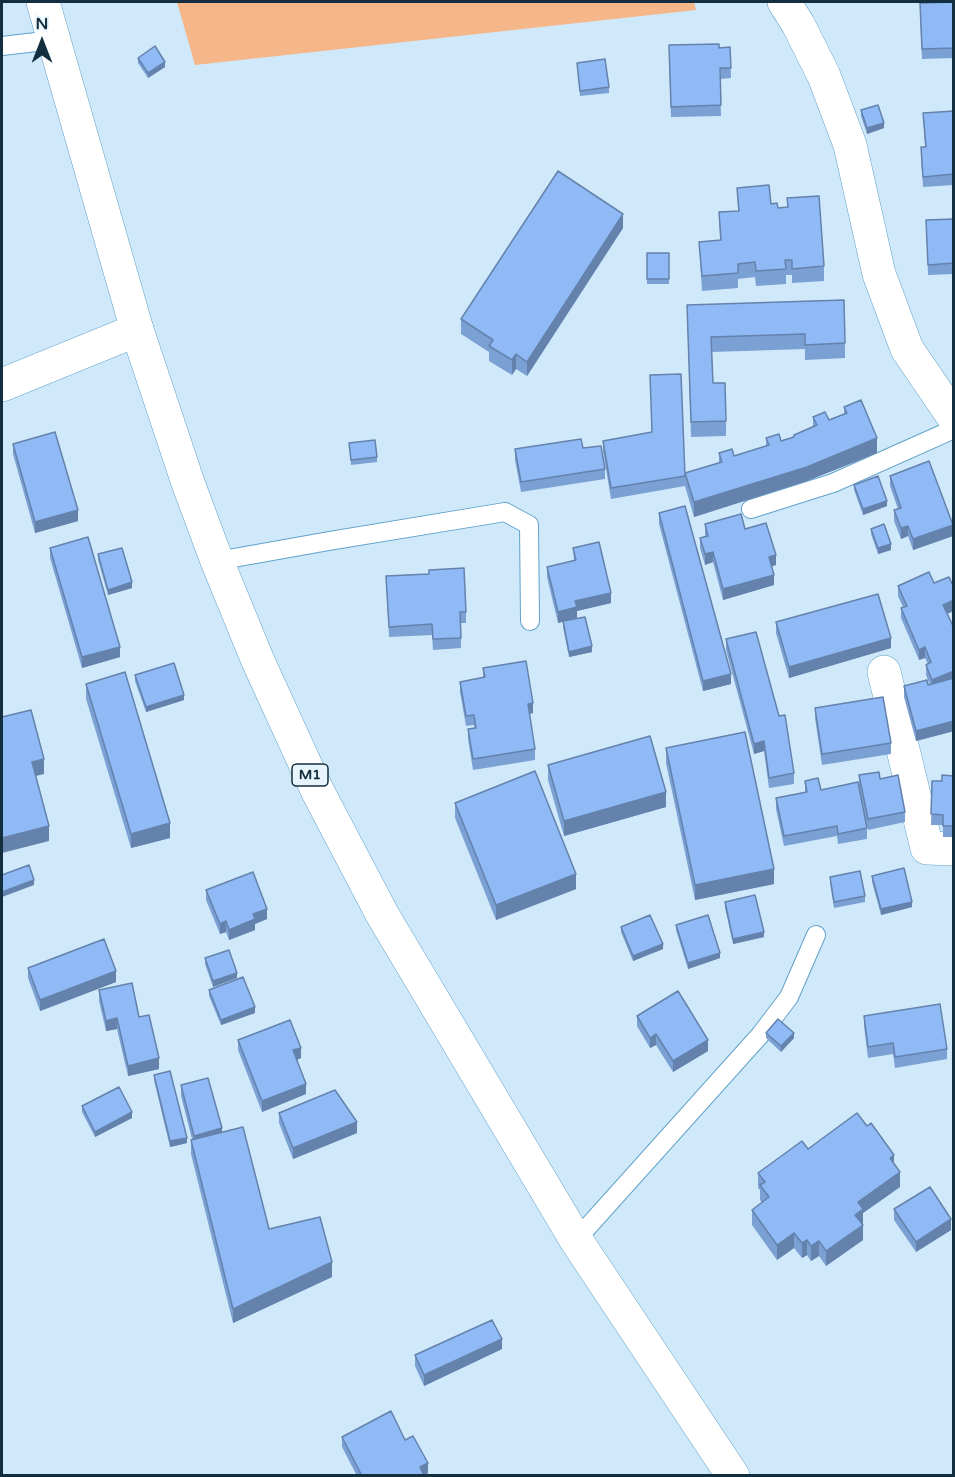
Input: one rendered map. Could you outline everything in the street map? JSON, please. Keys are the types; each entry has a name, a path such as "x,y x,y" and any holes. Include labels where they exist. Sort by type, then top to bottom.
{"main road":[{"name":"M1","path":"43,2 137,330 188,483 258,661 317,790 382,914 576,1240 733,1476"},
{"path":"784,2 798,24 824,76 850,145 879,274 907,349 954,418"},
{"path":"2,385 137,330"},
{"path":"884,672 927,848 954,849"}],"lane":[{"path":"2,46 53,40"},
{"path":"751,509 833,483 954,429"},
{"path":"217,561 505,512 529,525 530,621"},
{"path":"576,1240 760,1034 789,997 816,935"}],"shaded area":[{"path":"177,2 694,2 696,10 195,65"}],"building":[{"path":"954,2 954,48 922,49 920,3"},
{"path":"719,44 719,48 730,47 731,68 720,68 721,105 671,107 669,45"},
{"path":"155,46 165,62 148,73 138,58"},
{"path":"605,59 609,87 580,91 577,63"},
{"path":"878,105 884,123 867,128 861,110"},
{"path":"954,111 954,174 923,177 921,147 926,147 923,113"},
{"path":"558,171 623,214 527,362 516,354 512,360 489,346 493,340 461,319"},
{"path":"769,185 771,204 777,203 778,208 788,207 787,198 819,196 824,266 792,269 792,260 785,260 786,269 756,271 755,262 738,264 738,273 702,276 699,242 721,240 719,212 739,211 737,188"},
{"path":"954,219 954,263 928,265 926,220"},
{"path":"647,253 669,253 669,279 647,279"},
{"path":"844,300 845,343 805,345 805,334 711,337 713,383 725,383 726,421 691,422 687,305"},
{"path":"681,374 685,476 611,488 603,441 652,432 650,375"},
{"path":"861,400 877,438 807,467 694,502 685,473 722,462 719,453 732,449 734,456 769,445 766,438 779,434 781,441 794,437 817,425 813,417 825,412 829,420 847,413 844,407"},
{"path":"55,432 78,510 35,522 13,444"},
{"path":"581,439 583,448 601,446 605,469 521,482 515,449"},
{"path":"375,440 377,457 351,460 349,443"},
{"path":"929,461 953,525 913,539 908,526 901,528 894,510 901,508 890,476"},
{"path":"878,476 887,501 863,509 854,485"},
{"path":"685,506 731,674 703,681 659,513"},
{"path":"741,514 745,529 766,523 776,555 769,557 774,575 723,589 713,552 705,554 700,538 708,536 705,524"},
{"path":"884,524 891,544 878,548 871,529"},
{"path":"88,537 120,647 82,657 50,548"},
{"path":"599,542 611,593 575,601 577,607 558,612 547,567 576,560 573,548"},
{"path":"122,548 132,582 108,590 98,554"},
{"path":"464,568 466,612 460,612 461,638 433,639 432,624 389,627 386,576 429,574 429,570"},
{"path":"929,572 934,583 949,577 954,588 954,600 943,605 954,628 954,671 932,680 926,665 931,662 925,647 919,650 901,608 907,606 898,586"},
{"path":"878,594 891,638 789,667 776,622"},
{"path":"585,617 592,646 569,652 563,621"},
{"path":"756,632 779,716 785,715 794,773 769,778 764,741 754,744 726,639"},
{"path":"526,661 533,703 528,704 535,749 473,759 468,729 476,728 474,715 466,716 460,682 485,677 483,668"},
{"path":"174,663 184,695 146,707 135,675"},
{"path":"125,672 170,823 131,834 86,684"},
{"path":"954,678 954,721 916,731 904,686 927,680 928,685"},
{"path":"883,697 891,743 822,754 815,708"},
{"path":"31,710 44,759 32,762 49,826 2,838 2,717"},
{"path":"745,732 774,869 695,885 666,748"},
{"path":"650,736 666,792 564,821 548,765"},
{"path":"535,771 576,874 496,905 455,803"},
{"path":"879,772 880,779 898,775 905,812 868,819 859,775"},
{"path":"942,775 954,776 954,826 943,826 943,815 931,814 932,781 942,781"},
{"path":"818,778 821,790 858,782 867,828 838,834 837,826 784,836 776,798 807,792 805,781"},
{"path":"29,865 34,880 2,892 2,875"},
{"path":"904,868 912,902 881,909 872,876"},
{"path":"860,871 865,896 834,902 830,877"},
{"path":"253,872 267,909 253,914 255,919 229,930 226,921 220,924 206,890"},
{"path":"755,895 764,932 733,939 725,902"},
{"path":"650,915 663,944 633,956 621,927"},
{"path":"708,915 720,953 688,963 676,925"},
{"path":"104,939 116,971 40,1000 28,968"},
{"path":"229,950 237,973 213,981 205,958"},
{"path":"243,977 255,1007 221,1020 209,990"},
{"path":"132,983 139,1017 149,1015 159,1058 128,1066 117,1018 106,1021 99,990"},
{"path":"678,991 708,1040 673,1061 656,1034 650,1038 637,1016"},
{"path":"940,1004 947,1049 895,1057 893,1043 868,1047 864,1016"},
{"path":"778,1019 794,1033 781,1046 766,1033"},
{"path":"290,1020 301,1048 293,1050 306,1084 262,1101 238,1040"},
{"path":"170,1071 187,1138 170,1141 154,1075"},
{"path":"208,1078 222,1128 194,1136 181,1085"},
{"path":"119,1087 132,1112 95,1132 82,1106"},
{"path":"335,1090 357,1122 293,1148 279,1113"},
{"path":"857,1113 867,1126 871,1123 894,1155 890,1158 900,1172 858,1202 863,1209 855,1215 863,1225 826,1251 819,1241 811,1246 807,1240 802,1243 794,1233 777,1245 752,1210 769,1197 760,1185 765,1182 758,1173 802,1141 808,1149"},
{"path":"243,1127 269,1229 320,1217 332,1262 233,1309 191,1140"},
{"path":"930,1187 951,1219 916,1242 894,1209"},
{"path":"492,1320 502,1339 424,1375 415,1355"},
{"path":"391,1411 405,1440 413,1436 428,1463 420,1467 424,1476 362,1476 342,1437"}]}
